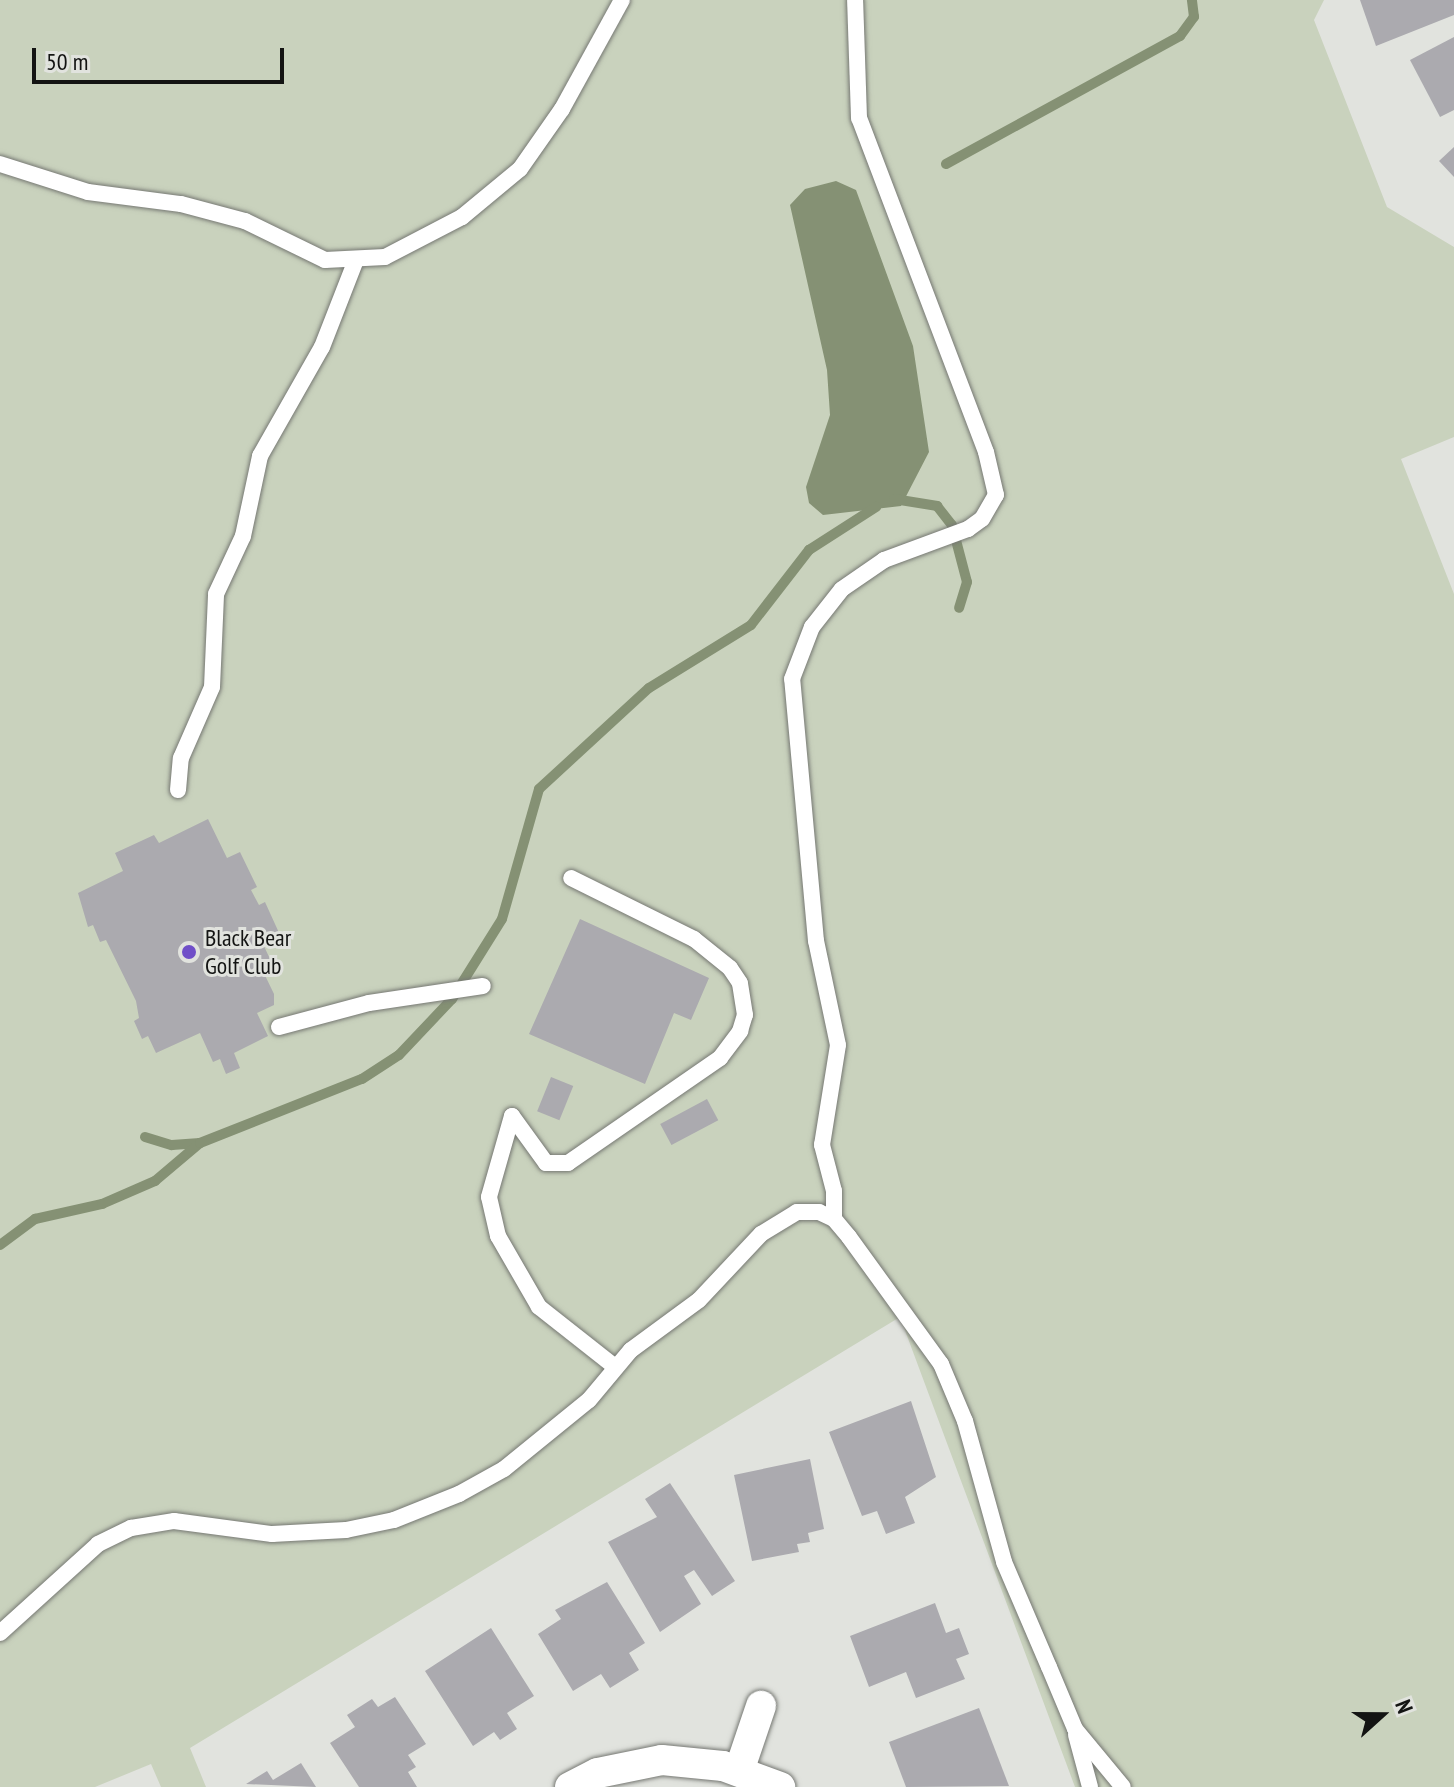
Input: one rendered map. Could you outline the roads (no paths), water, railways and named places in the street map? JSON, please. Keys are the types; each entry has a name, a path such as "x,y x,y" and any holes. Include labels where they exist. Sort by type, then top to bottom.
{"street":[{"path":"739,1771 761,1706"},
{"path":"570,1787 598,1773 662,1760 739,1771 780,1787"}],"lane":[{"path":"0,164 88,192 214,212 325,260 385,257 429,238 520,169 562,109 622,0"},
{"path":"834,1219 834,1191 822,1145 838,1045 816,941 792,679 812,627 842,589 884,560 968,529 982,519 996,495 991,466 859,118 855,0"},
{"path":"178,790 181,758 212,687 216,594 243,536 260,456 322,347 356,260"},
{"path":"571,878 694,939 730,968 744,1007 740,1031 720,1058 568,1163 546,1163 512,1116 503,1138 489,1197 498,1236 539,1307 614,1366"},
{"path":"279,1027 369,1003 483,986"},
{"path":"0,1633 98,1544 131,1528 174,1521 272,1534 346,1530 394,1520 459,1494 548,1436 589,1400 614,1366 699,1300 781,1218 819,1212 834,1219 926,1340 947,1377 969,1432 1004,1562 1075,1729 1090,1787"},
{"path":"1075,1729 1123,1787"}],"waterway":[{"path":"946,164 1180,36 1194,17 1192,0"},
{"path":"894,499 937,506 952,525 967,582 959,608"},
{"path":"0,1245 35,1219 102,1204 155,1181 200,1143 362,1079 399,1055 452,999 502,919 539,789 649,688 751,625 809,550 876,507"},
{"path":"145,1137 172,1145 200,1143"}],"place":[{"name":"Black Bear Golf Club","path":"189,952"}]}
